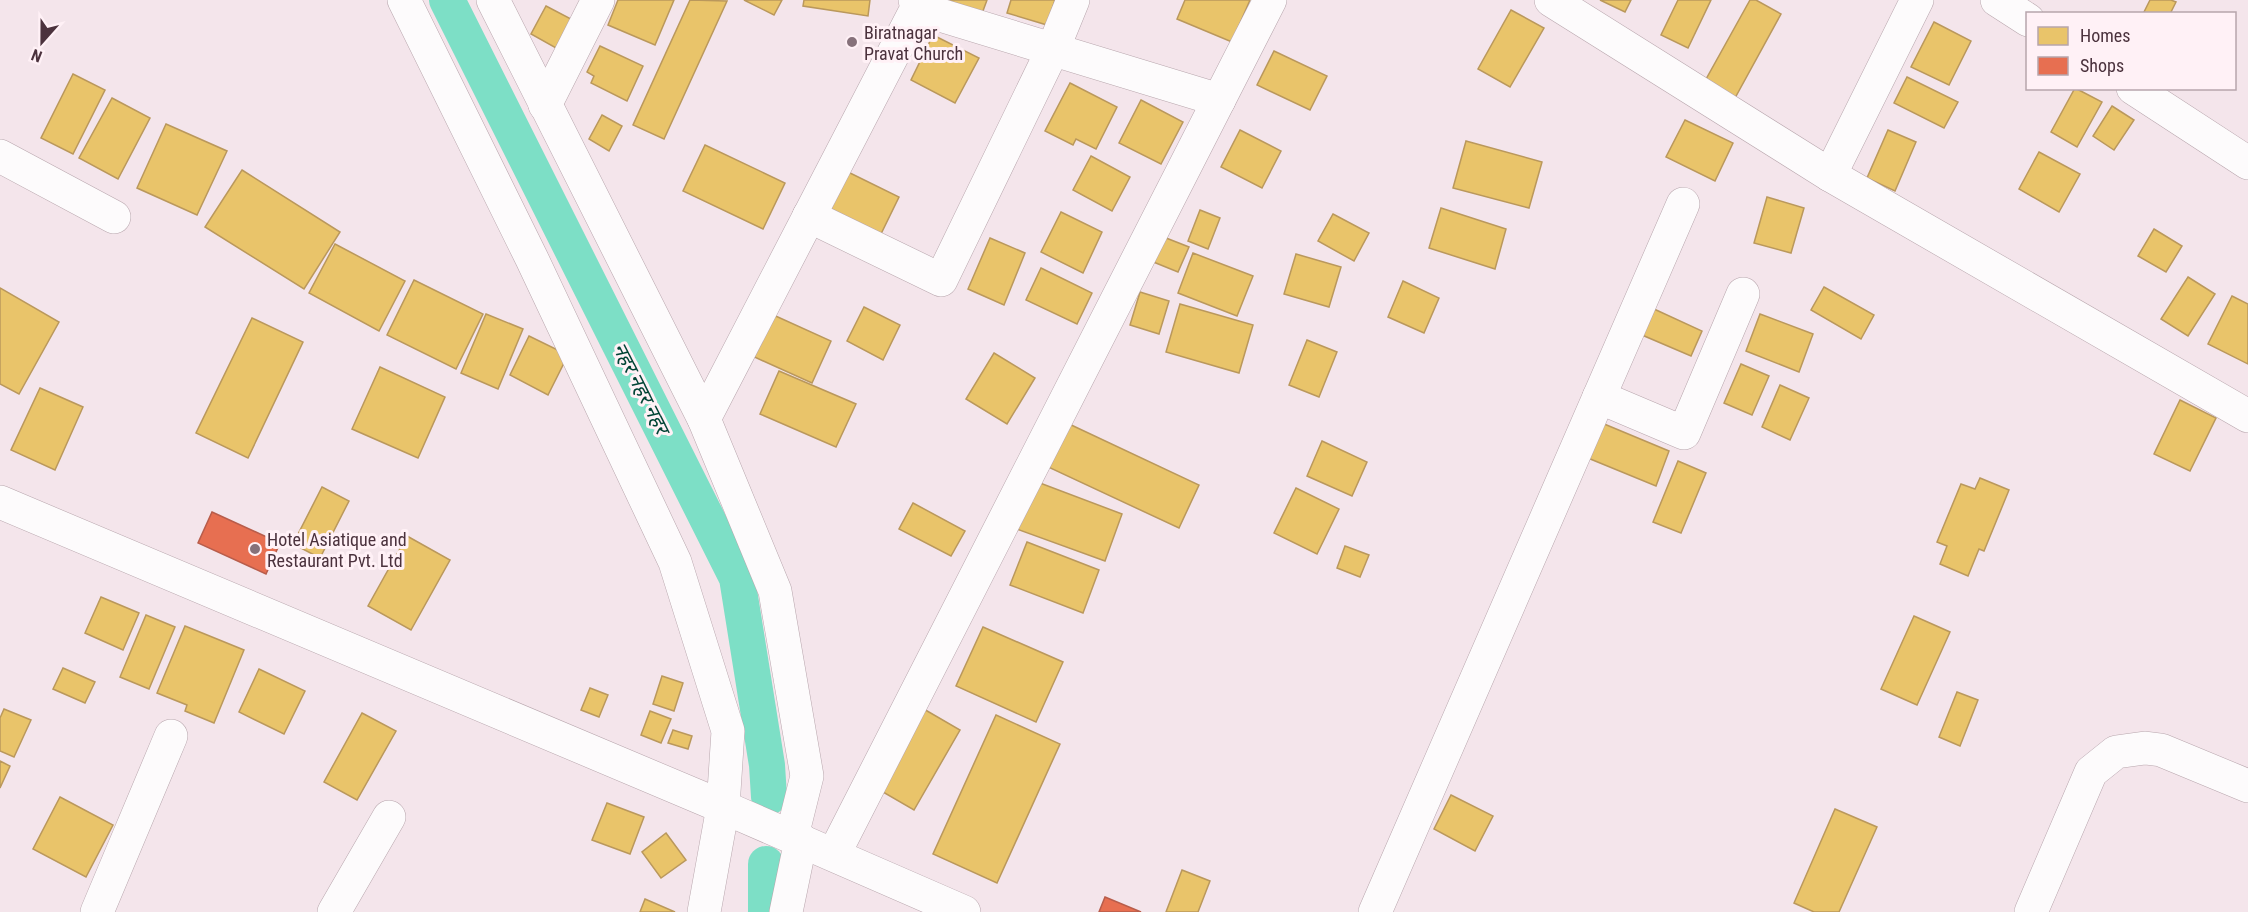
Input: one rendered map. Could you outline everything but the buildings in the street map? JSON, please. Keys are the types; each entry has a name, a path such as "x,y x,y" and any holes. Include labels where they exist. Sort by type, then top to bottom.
{"street":[{"path":"404,0 532,259 675,561 728,731 723,807 704,912"},
{"path":"493,0 704,419 775,591 807,776 786,912"},
{"path":"545,105 598,0"},
{"path":"809,216 941,280 1053,49 1073,0"},
{"path":"834,854 1270,0"},
{"path":"1551,0 1830,175 2248,416"},
{"path":"1830,175 1917,0"},
{"path":"1997,0 2026,19"},
{"path":"704,419 916,4 1219,100"},
{"path":"2136,90 2248,163"},
{"path":"0,156 114,217"},
{"path":"1375,912 1683,204"},
{"path":"1599,397 1684,433 1743,294"},
{"path":"0,502 797,838 964,912"},
{"path":"97,912 171,736"},
{"path":"2031,912 2091,772 2116,752 2145,748 2161,750 2248,786"},
{"path":"334,912 389,817"}],"waterway":[{"name":"नहर नहर नहर","path":"447,0 737,578 767,765 769,797"},
{"name":"नहर नहर नहर","path":"766,864 766,912"}],"place":[{"name":"Biratnagar Pravat Church","path":"852,42"},
{"name":"Hotel Asiatique and Restaurant Pvt. Ltd","path":"255,549"}]}
